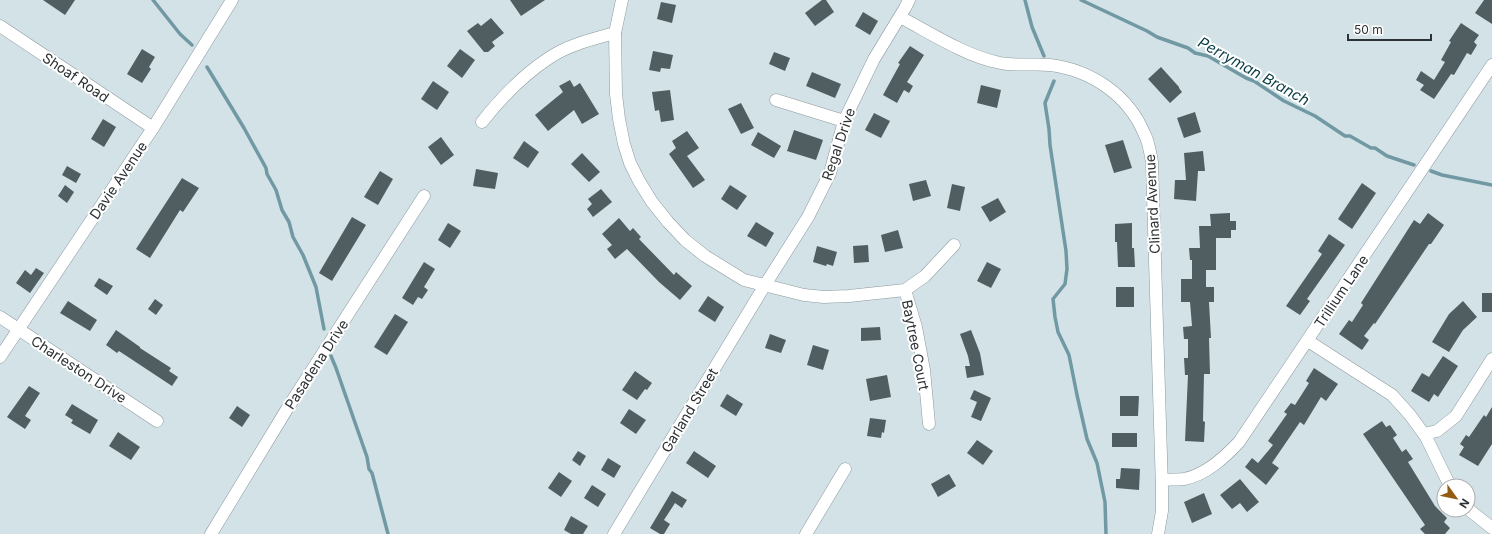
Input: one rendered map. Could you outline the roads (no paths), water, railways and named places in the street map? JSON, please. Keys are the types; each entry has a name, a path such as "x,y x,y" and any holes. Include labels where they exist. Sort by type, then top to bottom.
{"street":[{"name":"Davie Avenue","path":"0,357 153,128 232,0"},
{"path":"622,0 615,33 616,94 624,144 630,163 639,181 664,217 685,240 705,256 744,280 804,295 824,297 849,296 905,290 925,276 954,245"},
{"name":"Regal Drive","path":"765,285 808,216 830,173 844,121 874,59 909,0"},
{"name":"Clinard Avenue","path":"900,17 981,58 997,63 1013,65 1049,65 1068,68 1080,72 1098,80 1113,91 1125,102 1136,116 1149,144 1152,162 1162,480 1162,511 1158,534"},
{"name":"Shoaf Road","path":"0,26 153,128"},
{"path":"482,122 496,104 510,90 533,69 549,58 591,40 615,33"},
{"name":"Trillium Lane","path":"1162,480 1185,478 1215,464 1228,454 1246,433 1492,65"},
{"path":"776,100 844,121"},
{"name":"Pasadena Drive","path":"211,534 287,409 424,196"},
{"name":"Garland Street","path":"614,534 765,285"},
{"name":"Baytree Court","path":"905,290 916,328 924,370 929,424"},
{"name":"Charleston Drive","path":"0,317 157,421"},
{"path":"1308,341 1392,395 1410,415 1424,434 1446,478"},
{"path":"1424,434 1437,431 1456,416 1492,359"},
{"path":"806,534 845,469"},
{"path":"1476,515 1492,528"}],"waterway":[{"path":"153,0 180,34 192,45"},
{"path":"1025,0 1032,27 1044,56"},
{"name":"Perryman Branch","path":"1081,0 1157,37 1188,48 1195,53 1208,56 1254,81 1284,101 1315,116 1345,136 1350,136 1371,148 1375,148 1387,156 1414,165"},
{"path":"207,67 244,128 266,168 267,174 276,190 282,210 289,222 293,237 303,255 316,287 324,329"},
{"path":"1054,81 1045,103 1066,251 1067,269 1065,284 1053,299 1055,317 1058,332 1069,355 1087,439 1097,463 1105,502 1106,534"},
{"name":"Perryman Branch","path":"1431,171 1442,175 1492,185"},
{"path":"331,356 367,457 369,469 372,473 388,534"}]}
